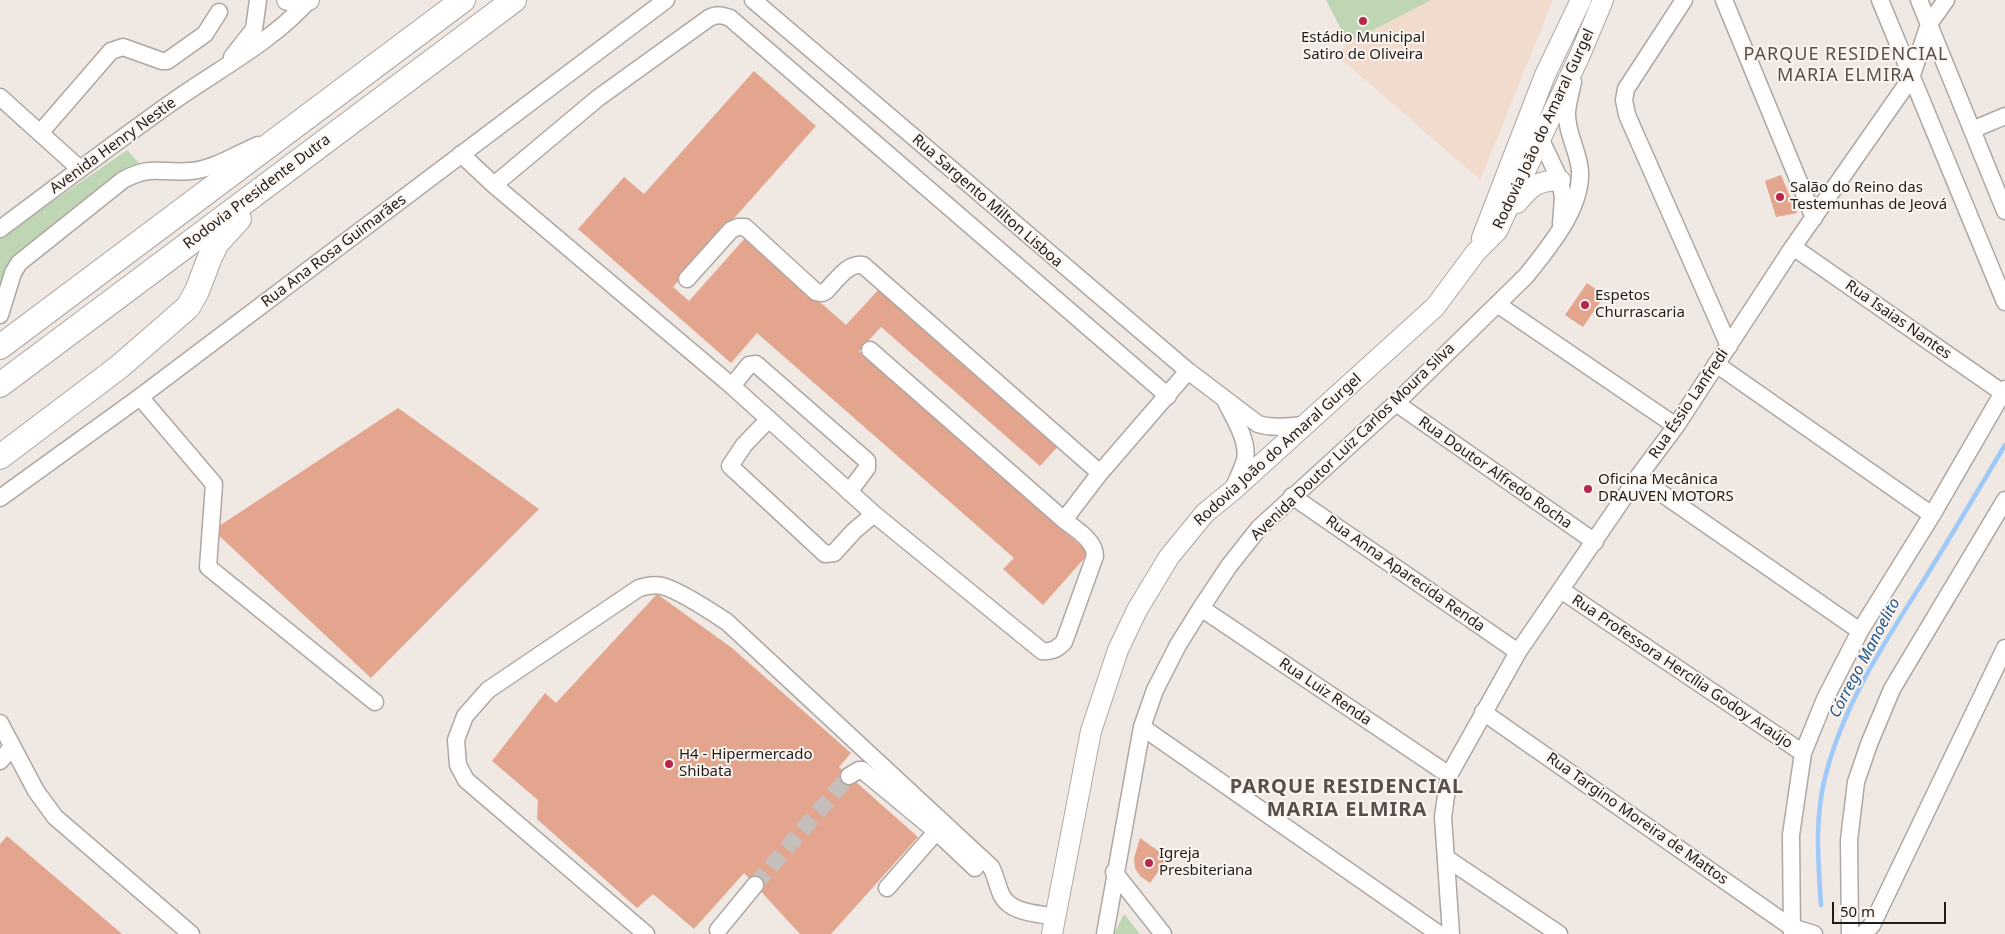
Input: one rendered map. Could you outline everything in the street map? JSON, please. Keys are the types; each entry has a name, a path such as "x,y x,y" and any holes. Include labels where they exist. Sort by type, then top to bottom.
{"highway":[{"name":"Rodovia Presidente Dutra","path":"0,347 280,135 463,0"},
{"name":"Rodovia Presidente Dutra","path":"0,385 514,0"},
{"path":"0,457 119,367 188,307 197,291 217,243 275,179"}],"main road":[{"path":"287,0 309,0"},
{"name":"Rodovia João do Amaral Gurgel","path":"1476,252 1545,75 1581,0"},
{"name":"Rodovia João do Amaral Gurgel","path":"1050,928 1091,731 1118,650 1137,610 1169,557 1204,513 1232,491 1435,307 1476,252 1497,231 1604,0"},
{"path":"1540,138 1538,121 1545,75"},
{"path":"1504,219 1527,190 1535,184 1542,181 1560,180"}],"street":[{"path":"226,65 254,29 258,0"},
{"path":"226,65 251,50 296,15 309,0"},
{"name":"Rua Ana Rosa Guimarães","path":"0,498 140,397 666,0"},
{"name":"Rua Sargento Milton Lisboa","path":"753,0 1188,371 1258,424 1268,427 1306,425"},
{"path":"1684,0 1626,89 1624,100 1626,115 1728,346"},
{"path":"1724,0 1814,218"},
{"path":"1880,0 2005,302"},
{"path":"1919,0 2005,211"},
{"name":"Rua Éssio Lanfredi","path":"1451,934 1443,817 1449,775 1518,652 1676,426 1793,247 1911,78 1929,24 1946,0"},
{"path":"40,132 112,51 123,47 162,61 167,61 205,34 219,12"},
{"path":"494,184 598,98 709,18 715,15 722,15 738,24 1168,396"},
{"name":"Avenida Doutor Luiz Carlos Moura Silva","path":"1106,933 1114,872 1142,727 1155,690 1178,645 1229,566 1259,528 1396,403 1526,276 1561,228 1578,198 1581,184 1580,166 1567,114 1580,55"},
{"name":"Avenida Henry Nestie","path":"0,229 146,120 226,65"},
{"path":"0,97 80,169"},
{"path":"1972,130 2005,116"},
{"path":"0,315 18,263 122,180 152,169 191,171 206,168 280,135"},
{"path":"1540,138 1560,180 1562,198 1561,228"},
{"path":"461,154 732,386 874,514 1042,650 1050,651 1058,648 1064,642 1095,556 1095,549 1091,543 870,350"},
{"path":"687,278 731,230 738,227 745,227 816,292 826,292 851,266 863,265 1100,473"},
{"name":"Rua Isaias Nantes","path":"1793,247 2004,391"},
{"path":"1497,304 1676,426"},
{"path":"732,386 748,365 756,364 866,461 867,468 849,492"},
{"path":"1716,364 1932,515"},
{"path":"1064,520 1100,473 1188,371"},
{"path":"1791,931 1791,835 1803,754 1825,699 1860,631 1932,515 2004,391"},
{"path":"140,397 214,484 208,567 376,702"},
{"path":"1224,398 1243,439 1246,450 1245,460 1232,491"},
{"name":"Rua Doutor Alfredo Rocha","path":"1396,403 1595,542"},
{"path":"769,419 744,444 730,463 731,470 825,554 834,553 854,531 874,514"},
{"path":"1638,478 1860,631"},
{"name":"Rua Anna Aparecida Renda","path":"1292,496 1518,652"},
{"path":"1850,934 1849,840 1856,782 1869,744 1892,689 2005,500"},
{"path":"646,934 466,780 458,765 456,740 465,716 488,690 639,588 651,585 663,586 710,610 727,622 940,828 975,868"},
{"name":"Rua Professora Hercília Godoy Araújo","path":"1561,590 1803,754"},
{"name":"Rua Luiz Renda","path":"1201,608 1449,775"},
{"path":"1863,934 1872,925 2005,648"},
{"name":"Rua Targino Moreira de Mattos","path":"1483,712 1791,931 1814,934"},
{"path":"0,723 36,791 56,817 191,934"},
{"path":"1142,727 1439,934"},
{"path":"0,761 12,747"},
{"path":"849,776 858,770 862,770 940,828 991,867 1002,896 1007,902 1015,909 1050,928"},
{"path":"887,888 940,828"},
{"path":"1446,858 1559,934"},
{"path":"1114,872 1163,934"},
{"path":"718,930 755,885"}],"shaded area":[{"path":"1429,0 1553,0 1480,180 1337,55 1348,43"}],"green space":[{"name":"Estádio Municipal Satiro de Oliveira","path":"1326,0 1431,0 1348,43"},
{"path":"127,150 139,163 13,258 0,288 0,238"},
{"path":"1124,914 1140,934 1114,934"}],"building":[{"path":"754,71 816,126 673,287 689,301 746,237 846,325 880,288 1059,445 1040,466 881,327 859,351 1089,553 1043,605 1003,569 1014,558 757,333 731,363 578,229 624,177 644,194"},
{"name":"Salão do Reino das Testemunhas de Jeová","path":"1781,175 1797,213 1776,217 1765,181"},
{"name":"Espetos Churrascaria","path":"1587,283 1605,295 1583,327 1565,315"},
{"path":"398,408 539,509 371,678 213,530"},
{"name":"H4 - Hipermercado Shibata","path":"657,594 732,648 851,753 839,767 918,837 831,934 800,934 744,873 694,929 653,894 637,908 537,819 538,800 492,761 545,693 556,703"},
{"path":"7,836 122,934 0,934 0,844"},
{"name":"Igreja Presbiteriana","path":"1140,838 1168,858 1150,883 1140,876 1135,868 1134,858"}],"waterway":[{"name":"Córrego Manoelito","path":"1821,905 1818,837 1820,803 1827,770 1844,722 1877,655 2005,445"}],"tunnel":[{"path":"755,885 849,776"}],"place":[{"name":"Estádio Municipal Satiro de Oliveira","path":"1363,21"},
{"name":"Salão do Reino das Testemunhas de Jeová","path":"1780,197"},
{"name":"Espetos Churrascaria","path":"1585,305"},
{"name":"Oficina Mecânica DRAUVEN MOTORS","path":"1588,489"},
{"name":"H4 - Hipermercado Shibata","path":"669,764"},
{"name":"Igreja Presbiteriana","path":"1149,863"}],"district":[{"name":"PARQUE RESIDENCIAL MARIA ELMIRA","path":"1846,65"},
{"name":"PARQUE RESIDENCIAL MARIA ELMIRA","path":"1347,798"}]}
